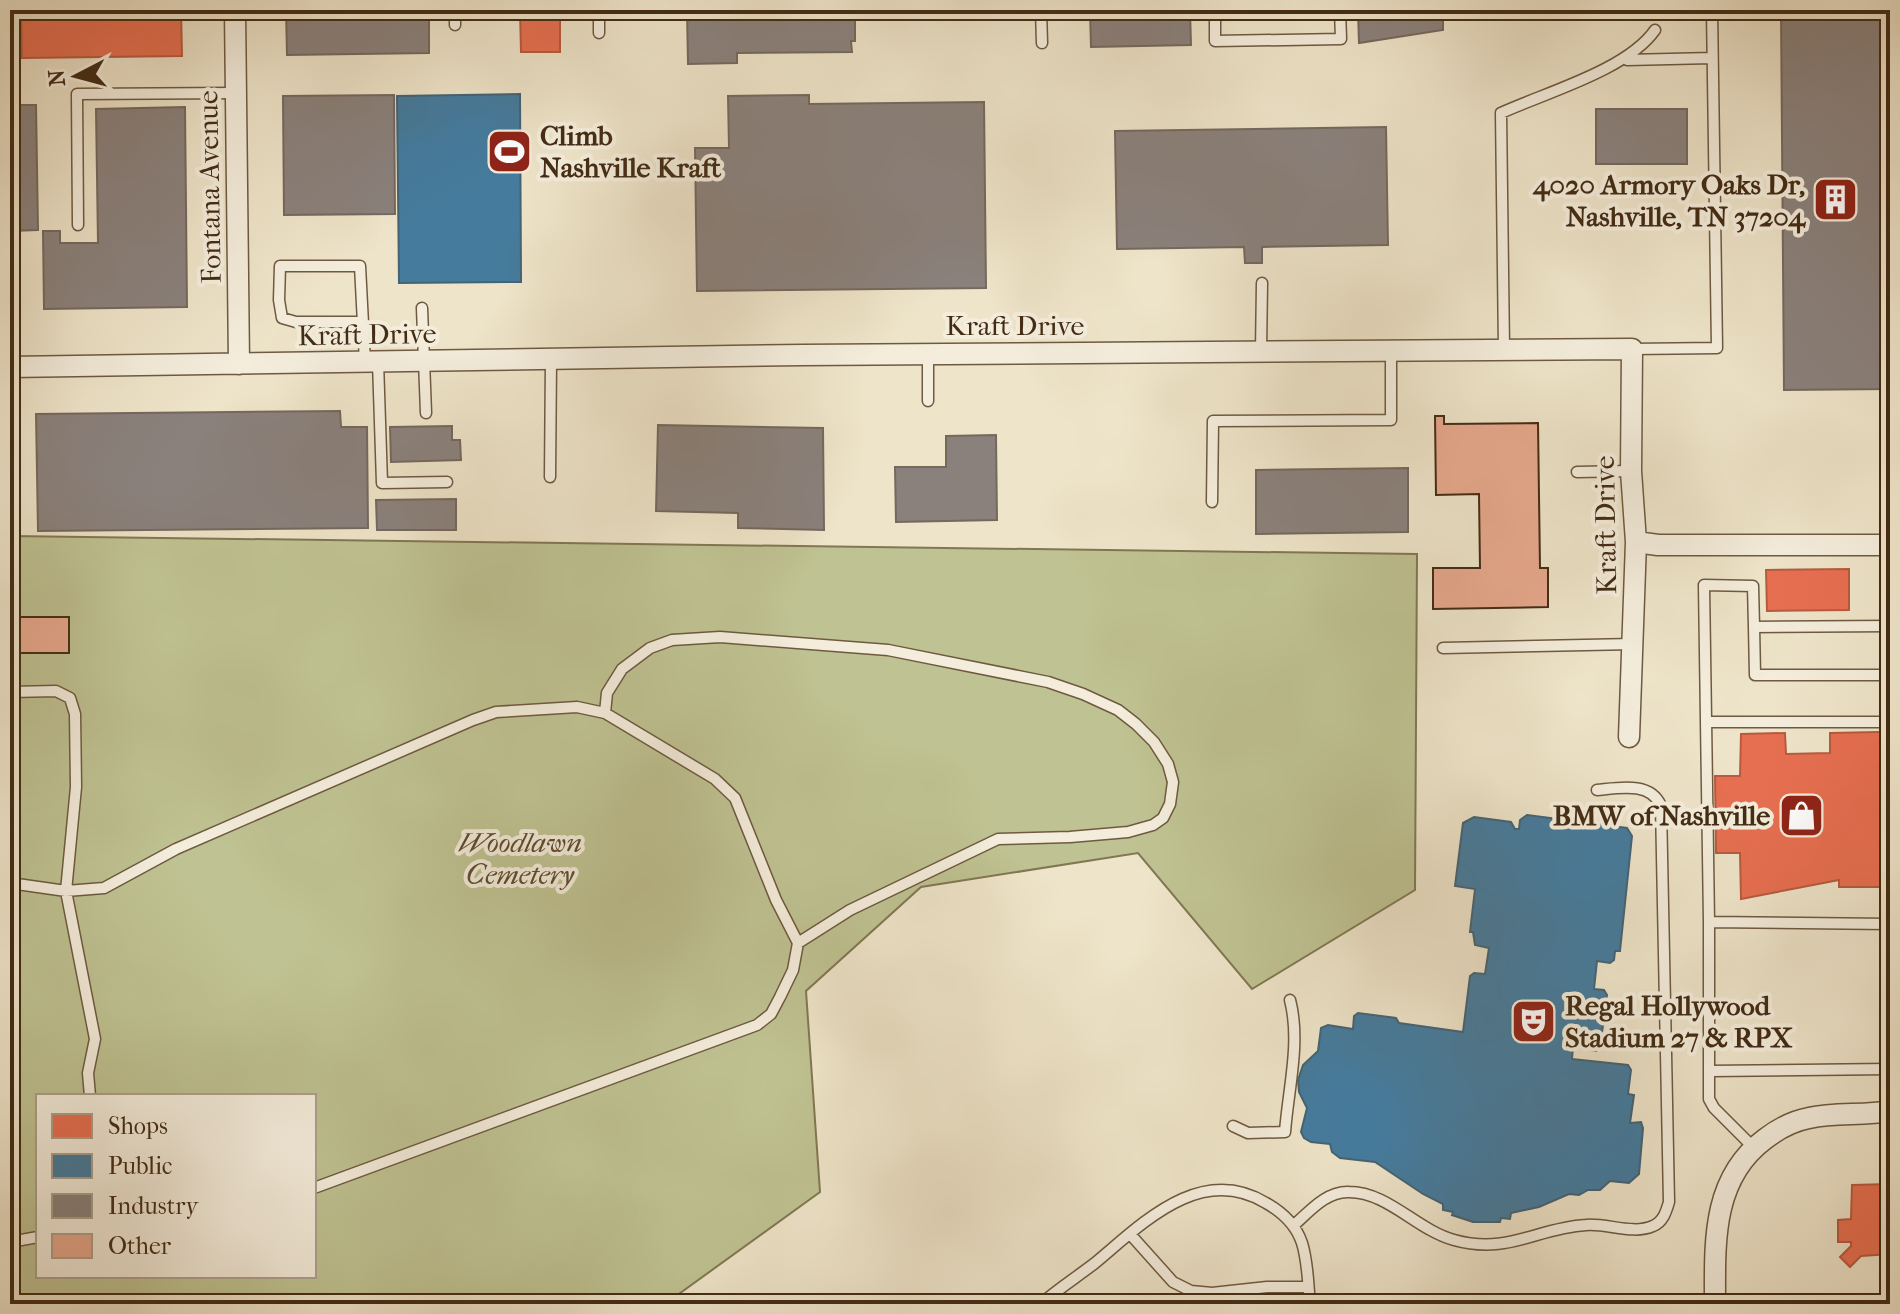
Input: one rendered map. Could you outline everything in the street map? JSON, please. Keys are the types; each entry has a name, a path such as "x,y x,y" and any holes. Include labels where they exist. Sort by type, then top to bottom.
{"street":[{"name":"Fontana Avenue","path":"235,10 239,364"},
{"name":"Kraft Drive","path":"10,367 928,354 1632,349 1631,471 1636,542 1629,737"},
{"path":"1636,542 1658,545 1890,545"},
{"path":"1715,1304 1718,1214 1729,1183 1754,1148 1775,1132 1806,1118 1890,1111"}],"lane":[{"path":"455,10 455,25"},
{"path":"599,10 599,33"},
{"path":"1041,10 1042,43"},
{"path":"1215,10 1215,41 1341,39 1340,10"},
{"path":"1632,349 1717,348 1712,10"},
{"path":"1504,349 1501,113 1625,60 1647,42 1655,30"},
{"path":"1625,60 1712,58"},
{"path":"78,225 77,94 237,93"},
{"path":"362,322 296,322 282,318 280,266 360,266 362,322 372,362 382,483 447,482"},
{"path":"1261,351 1262,283"},
{"path":"422,308 426,413"},
{"path":"1212,502 1213,421 1391,420 1391,350"},
{"path":"928,354 928,401"},
{"path":"550,477 551,360"},
{"path":"1577,472 1631,471"},
{"path":"1754,1148 1711,1104 1704,585 1753,586 1755,675 1890,675"},
{"path":"1754,627 1890,626"},
{"path":"605,713 607,693 622,669 650,648 672,640 720,637 888,650 1048,682 1083,694 1118,710 1136,724 1154,742 1168,764 1173,782 1172,798 1167,814 1153,825 1128,832 998,839 850,910 798,943"},
{"path":"1443,648 1633,644"},
{"path":"10,692 56,691 68,696 73,703 76,787 66,891 95,1039 88,1073 90,1094"},
{"path":"10,883 66,891 104,888 176,849 496,712 577,707 605,713 715,779 735,798 776,900 798,943 793,970 771,1014 757,1025 316,1187"},
{"path":"1706,722 1890,722"},
{"path":"1293,1226 1326,1198 1351,1192 1376,1198 1444,1237 1483,1245 1510,1244 1583,1225 1642,1229 1660,1221 1669,1202 1661,806 1654,794 1638,788 1597,790"},
{"path":"1709,922 1890,924"},
{"path":"1233,1126 1248,1133 1285,1132 1294,1038 1290,1000"},
{"path":"1710,1071 1890,1069"},
{"path":"1041,1304 1178,1200 1214,1190 1234,1191 1259,1199 1293,1226 1304,1251 1310,1304"},
{"path":"1130,1234 1173,1282 1191,1291 1212,1293 1267,1287 1308,1287"},
{"path":"10,1242 36,1237"}],"green space":[{"name":"Woodlawn Cemetery","path":"10,536 1417,554 1415,890 1252,989 1138,853 921,887 806,991 820,1192 665,1304 10,1304"}],"building: Shops":[{"path":"10,10 13,10 14,57 10,57"},
{"path":"21,10 181,10 182,56 22,58"},
{"path":"520,10 560,10 560,52 521,52"},
{"path":"1849,569 1849,610 1767,611 1766,570"},
{"name":"BMW of Nashville","path":"1890,732 1890,763 1886,763 1886,853 1890,854 1890,887 1839,887 1839,880 1741,899 1740,853 1716,853 1715,776 1740,776 1741,734 1785,733 1786,754 1830,753 1830,733"},
{"path":"1890,1184 1890,1254 1861,1256 1850,1267 1840,1257 1851,1242 1838,1242 1838,1220 1851,1219 1852,1185"}],"building: Public":[{"path":"520,94 521,282 399,283 397,96"},
{"name":"Regal Hollywood Stadium 27 & RPX","path":"1527,815 1627,828 1632,836 1620,951 1615,951 1614,960 1610,963 1597,961 1594,989 1604,990 1607,995 1600,1047 1596,1051 1573,1047 1572,1059 1628,1065 1631,1070 1628,1094 1634,1095 1630,1123 1641,1122 1643,1128 1639,1174 1629,1183 1610,1181 1600,1190 1569,1194 1539,1207 1511,1213 1510,1219 1501,1218 1500,1222 1473,1222 1443,1210 1443,1204 1375,1162 1340,1158 1332,1152 1330,1144 1304,1138 1301,1132 1307,1108 1299,1092 1298,1080 1303,1065 1318,1051 1321,1028 1328,1025 1353,1029 1354,1016 1358,1013 1396,1018 1399,1023 1463,1032 1470,976 1474,973 1485,974 1489,948 1475,945 1473,932 1470,932 1475,889 1455,886 1463,823 1474,817 1511,822 1515,829 1519,829 1520,820"}],"building: Industry":[{"path":"286,10 429,10 429,53 287,55"},
{"path":"687,10 855,10 855,41 851,41 852,52 737,53 737,63 688,64"},
{"path":"1090,10 1190,10 1191,45 1091,47"},
{"path":"1358,10 1443,10 1443,30 1359,43"},
{"name":"4020 Armory Oaks Dr, Nashville, TN 37204","path":"1781,10 1890,10 1890,389 1784,390"},
{"path":"394,95 395,214 284,215 283,96"},
{"path":"809,95 809,104 984,102 986,288 697,291 695,148 729,148 728,96"},
{"path":"10,105 36,105 38,230 10,231"},
{"path":"185,107 187,307 44,309 43,231 60,231 60,243 98,243 96,109"},
{"path":"1596,109 1687,109 1687,164 1596,164"},
{"path":"1386,127 1388,245 1262,247 1262,263 1245,263 1244,247 1117,249 1115,131"},
{"path":"340,411 341,427 367,427 368,528 38,531 36,414"},
{"path":"658,425 823,428 824,530 738,528 738,513 656,511"},
{"path":"452,426 452,440 460,440 461,460 391,462 390,427"},
{"path":"996,435 997,520 896,522 895,467 946,467 946,436"},
{"path":"1408,468 1408,532 1256,534 1256,470"},
{"path":"456,499 456,530 377,530 376,500"}],"building: Other":[{"path":"1435,416 1444,416 1444,424 1538,423 1540,568 1548,568 1548,607 1433,609 1433,568 1480,568 1479,494 1436,495"},
{"path":"10,546 14,546 13,617 69,617 69,653 10,653"}],"place":[{"name":"Climb Nashville Kraft","path":"509,151"},
{"name":"4020 Armory Oaks Dr, Nashville, TN 37204","path":"1836,200"},
{"name":"BMW of Nashville","path":"1801,815"},
{"name":"Regal Hollywood Stadium 27 & RPX","path":"1534,1021"}]}
